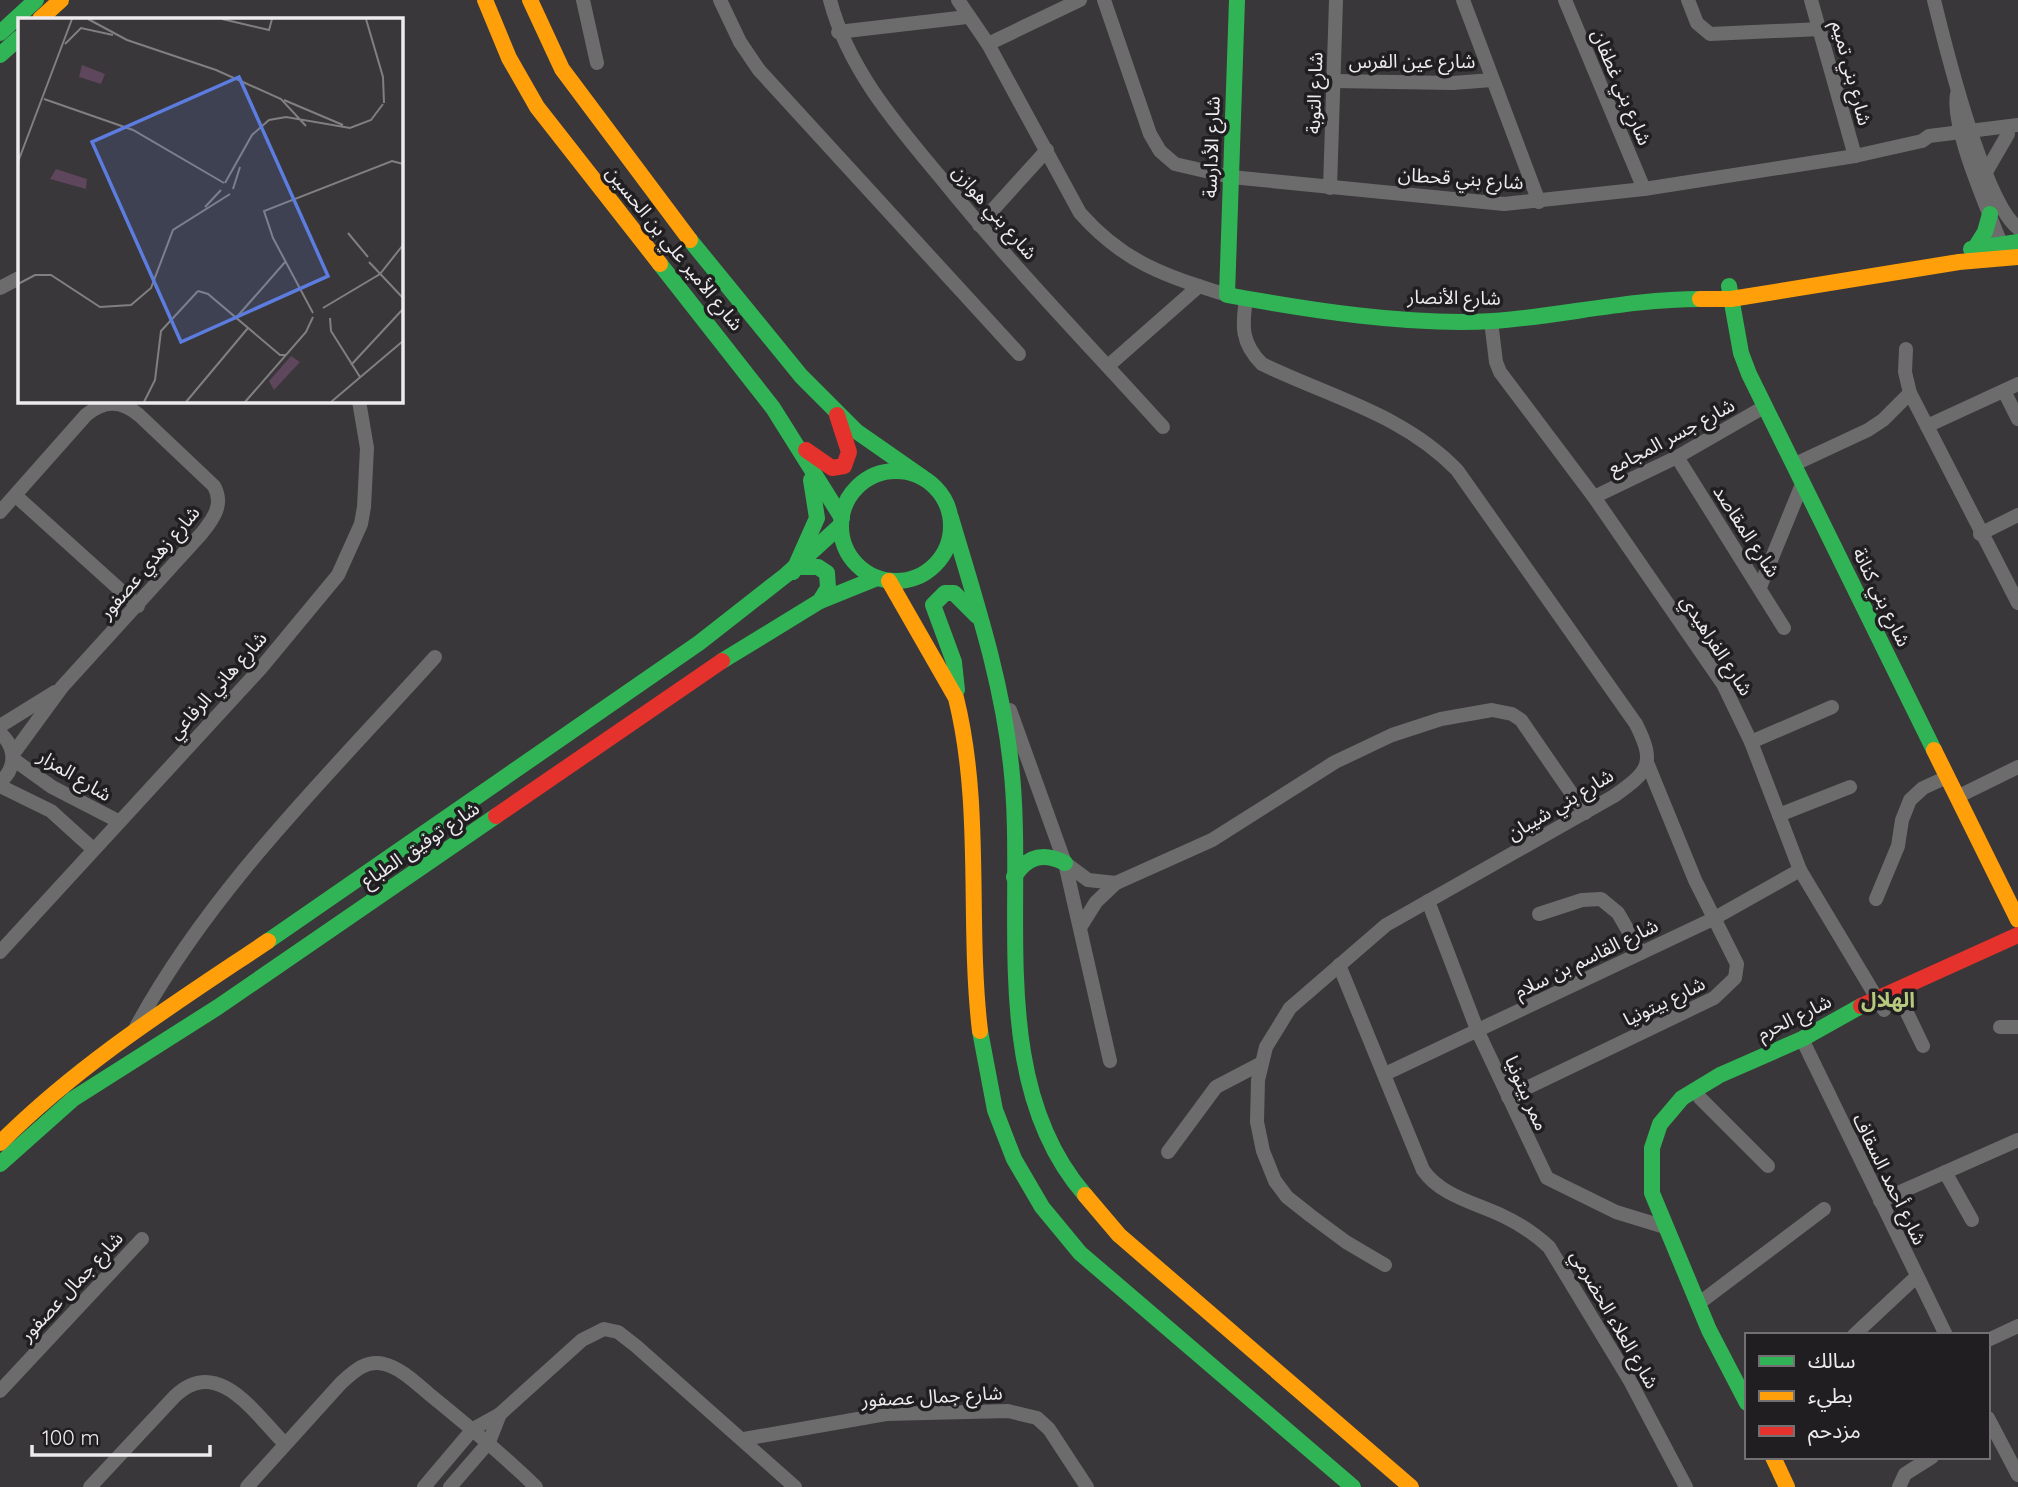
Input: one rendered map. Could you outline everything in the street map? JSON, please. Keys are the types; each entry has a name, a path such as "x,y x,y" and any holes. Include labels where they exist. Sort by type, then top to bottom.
{"street":[{"path":"0,33 36,0"},
{"path":"41,18 61,0"},
{"name":"شارع الأمير علي بن الحسين","path":"485,0 509,58 537,107 746,372 799,445 841,522"},
{"name":"شارع الأمير علي بن الحسين","path":"530,0 562,69 658,201 801,376 836,413 873,444 922,477"},
{"path":"583,0 597,63"},
{"path":"720,0 740,43 759,70 1019,354"},
{"name":"شارع بني هوازن","path":"830,0 838,32 861,73 907,137 979,225 1163,427"},
{"path":"958,0 967,17 988,44 1080,213 1112,247 1130,259 1168,276 1227,295"},
{"path":"988,44 1080,0"},
{"name":"شارع بني قحطان","path":"1104,0 1150,134 1160,151 1175,164 1231,177 1504,204 1539,202 1644,189 1855,156 1922,141 1929,136 2015,130"},
{"name":"شارع الأدارسة","path":"1227,295 1237,0"},
{"name":"شارع التوبة","path":"1330,188 1336,0"},
{"path":"1463,0 1539,202"},
{"name":"شارع بني غطفان","path":"1565,0 1644,189"},
{"path":"1688,0 1698,23 1710,34 1821,29"},
{"name":"شارع بني تميم","path":"1811,0 1855,156"},
{"path":"1934,0 1990,214 2018,255"},
{"path":"838,32 967,17"},
{"path":"0,55 18,39"},
{"name":"شارع عين الفرس","path":"1334,81 1453,83 1492,79"},
{"path":"1986,172 2015,130"},
{"path":"1968,135 2000,205 2018,228"},
{"path":"979,225 1047,150"},
{"path":"1975,248 1986,232 1990,214"},
{"name":"شارع الأنصار","path":"1227,295 1401,318 1491,321 1730,292 1907,264 2010,243"},
{"name":"شارع الأنصار","path":"1907,264 2018,255"},
{"path":"0,288 18,279"},
{"path":"1108,366 1199,286"},
{"name":"شارع بني كنانة","path":"1730,292 1741,353 1764,407 2018,920"},
{"path":"1246,299 1242,329 1252,354 1262,363 1404,426 1434,447 1457,470 1636,724 1646,744 1648,765"},
{"name":"شارع الفراهيدي","path":"1491,321 1496,362 1500,372 1594,497 1723,684 1751,742 1800,870 1881,1004"},
{"path":"1906,349 1905,372 1910,393 1980,534 2018,603"},
{"path":"1927,426 2018,384"},
{"path":"2004,391 2018,419"},
{"path":"1794,464 1868,430 1882,421 1910,393"},
{"name":"شارع هاني الرفاعي","path":"0,952 261,668 338,575 361,524 364,507 367,448 359,402"},
{"name":"شارع زهدي عصفور","path":"0,512 96,407 120,404 139,415 214,486 218,501 213,518 138,607 62,687 13,757 8,774 0,784"},
{"name":"شارع جسر المجامع","path":"1594,497 1676,457 1764,407"},
{"path":"799,445 827,466 836,469 844,466 849,452 836,413"},
{"path":"796,569 808,544 817,508 799,445"},
{"name":"شارع المقاصد","path":"1676,457 1784,628"},
{"path":"951,518 948,544 934,566 911,579 883,580 862,570 850,557 843,542 841,522 851,494 871,477 897,471 922,477 942,494 962,547 999,684 1031,764 1065,863 1110,1061"},
{"path":"1760,587 1803,482"},
{"path":"16,496 138,607"},
{"path":"1980,534 2018,515"},
{"name":"شارع توفيق الطباع","path":"0,1143 51,1093 133,1033 203,983 467,807 750,607 796,569 841,522"},
{"path":"796,569 812,566 827,573 828,588 820,601"},
{"path":"883,580 956,698"},
{"name":"شارع توفيق الطباع","path":"0,1164 73,1099 218,1007 731,654 820,601 883,580"},
{"path":"981,621 963,599 954,593 945,593 933,605 954,662 956,698 970,773 975,992 983,1062 995,1117 1024,1180 1041,1209 1080,1253 1353,1487"},
{"path":"133,1033 158,986 236,877 435,657"},
{"path":"999,684 1012,769 1017,1006 1023,1059 1047,1134 1075,1184 1119,1235 1411,1487"},
{"name":"شارع زهدي عصفور","path":"0,726 62,687"},
{"path":"1751,742 1832,707"},
{"path":"1081,926 1096,902 1116,883 1212,840 1308,778 1363,748 1416,726 1466,713 1503,711 1521,720 1585,813"},
{"path":"0,733 7,739 13,757"},
{"name":"شارع المزار","path":"13,757 52,788 118,821"},
{"name":"شارع بني شيبان","path":"1385,1265 1346,1242 1311,1216 1287,1197 1275,1181 1263,1151 1257,1122 1260,1064 1271,1038 1290,1008 1386,925 1585,813 1633,783 1648,765"},
{"name":"شارع بيتونيا","path":"1508,1097 1727,990 1738,969 1713,919 1648,765"},
{"path":"1956,797 2018,767"},
{"path":"1876,899 1898,846 1902,820 1910,800 1923,788 1947,777"},
{"path":"0,784 51,811 93,849"},
{"path":"1779,816 1850,787"},
{"path":"1014,877 1020,866 1029,858 1042,855 1054,857 1088,880 1116,883"},
{"name":"شارع القاسم بن سلام","path":"1385,1074 1713,919 1800,870"},
{"path":"1539,914 1582,900 1601,899 1618,913 1641,953"},
{"name":"ممر بيتونيا","path":"1429,901 1478,1032 1547,1178 1616,1212 1665,1227"},
{"name":"شارع الحرم","path":"1652,1148 1669,1123 1700,1098 2018,935"},
{"name":"شارع الحرم","path":"1898,996 2018,947"},
{"name":"شارع العلاء الحضرمي","path":"1339,965 1430,1180 1441,1189 1515,1223 1549,1247 1629,1379 1686,1487"},
{"path":"203,983 218,1007"},
{"path":"1898,996 1923,1046"},
{"path":"2000,1027 2018,1027"},
{"name":"شارع الحرم","path":"1745,1399 1698,1304 1652,1193 1652,1148 1660,1124 1682,1098 1720,1075 1804,1044"},
{"name":"شارع أحمد السقاف","path":"1804,1044 1915,1278 1945,1333"},
{"path":"1168,1152 1216,1087 1260,1064"},
{"path":"1700,1098 1768,1166"},
{"path":"1880,1201 2018,1140"},
{"path":"1945,1172 1972,1220"},
{"path":"1698,1304 1824,1209"},
{"name":"شارع جمال عصفور","path":"0,1391 142,1239"},
{"path":"1856,1333 1915,1278"},
{"path":"1990,1339 2018,1326"},
{"path":"424,1487 473,1429 499,1414 582,1340 604,1329 618,1332 636,1346 795,1487"},
{"path":"247,1487 341,1383 358,1368 372,1363 384,1364 402,1373 489,1442 536,1487"},
{"path":"90,1487 187,1384 199,1381 225,1385 285,1444"},
{"name":"شارع جمال عصفور","path":"744,1439 887,1414 1008,1411 1037,1418 1049,1429 1087,1487"},
{"path":"450,1487 489,1442 499,1414"},
{"path":"1990,1423 2018,1475"},
{"path":"1774,1459 1787,1487"},
{"path":"1899,1487 1905,1474 1929,1459"}],"traffic: fast":[{"path":"0,33 36,0"},
{"path":"1237,0 1227,295 1359,316 1461,322 1519,319 1648,302 1700,299"},
{"path":"0,55 18,39"},
{"path":"1975,248 1985,232 1990,214"},
{"path":"690,240 801,376 856,431 922,477"},
{"path":"1971,249 2018,242"},
{"path":"660,264 773,408 842,518"},
{"path":"1729,286 1741,353 1749,374 1934,750"},
{"path":"896,471 917,475 935,487 947,505 951,526 947,547 935,565 917,577 896,581 875,577 857,565 845,547 841,526 845,505 857,487 875,475 896,471"},
{"path":"793,572 817,518 811,480"},
{"path":"951,518 987,640 1007,733 1015,818 1016,989 1022,1045 1034,1099 1054,1149 1085,1195"},
{"path":"268,941 699,643 786,575 841,525"},
{"path":"799,567 818,567 827,573 828,588 820,601"},
{"path":"722,661 820,601 877,578"},
{"path":"957,690 954,662 933,605 945,593 954,593 977,616"},
{"path":"0,1164 73,1099 218,1007 496,816"},
{"path":"1014,877 1024,864 1036,858 1050,858 1065,863"},
{"path":"1745,1399 1709,1330 1652,1193 1652,1148 1660,1124 1682,1098 1720,1075 1802,1039 1861,1006"},
{"path":"980,1031 995,1110 1014,1159 1042,1207 1080,1253 1353,1487"}],"traffic: slow":[{"path":"41,18 61,0"},
{"path":"485,0 509,58 537,107 660,264"},
{"path":"530,0 562,69 690,240"},
{"path":"1700,299 1731,299 1959,262 2018,257"},
{"path":"889,581 956,698 964,739 972,822 976,990 980,1031"},
{"path":"1934,750 2018,920"},
{"path":"0,1143 95,1061 268,941"},
{"path":"1085,1195 1119,1235 1411,1487"},
{"path":"1774,1459 1787,1487"}],"traffic: jam":[{"path":"806,450 832,468 844,466 849,452 837,415"},
{"path":"496,816 722,661"},
{"path":"1861,1006 2018,935"}],"district":[{"name":"الهلال","path":"1888,1000"}]}
